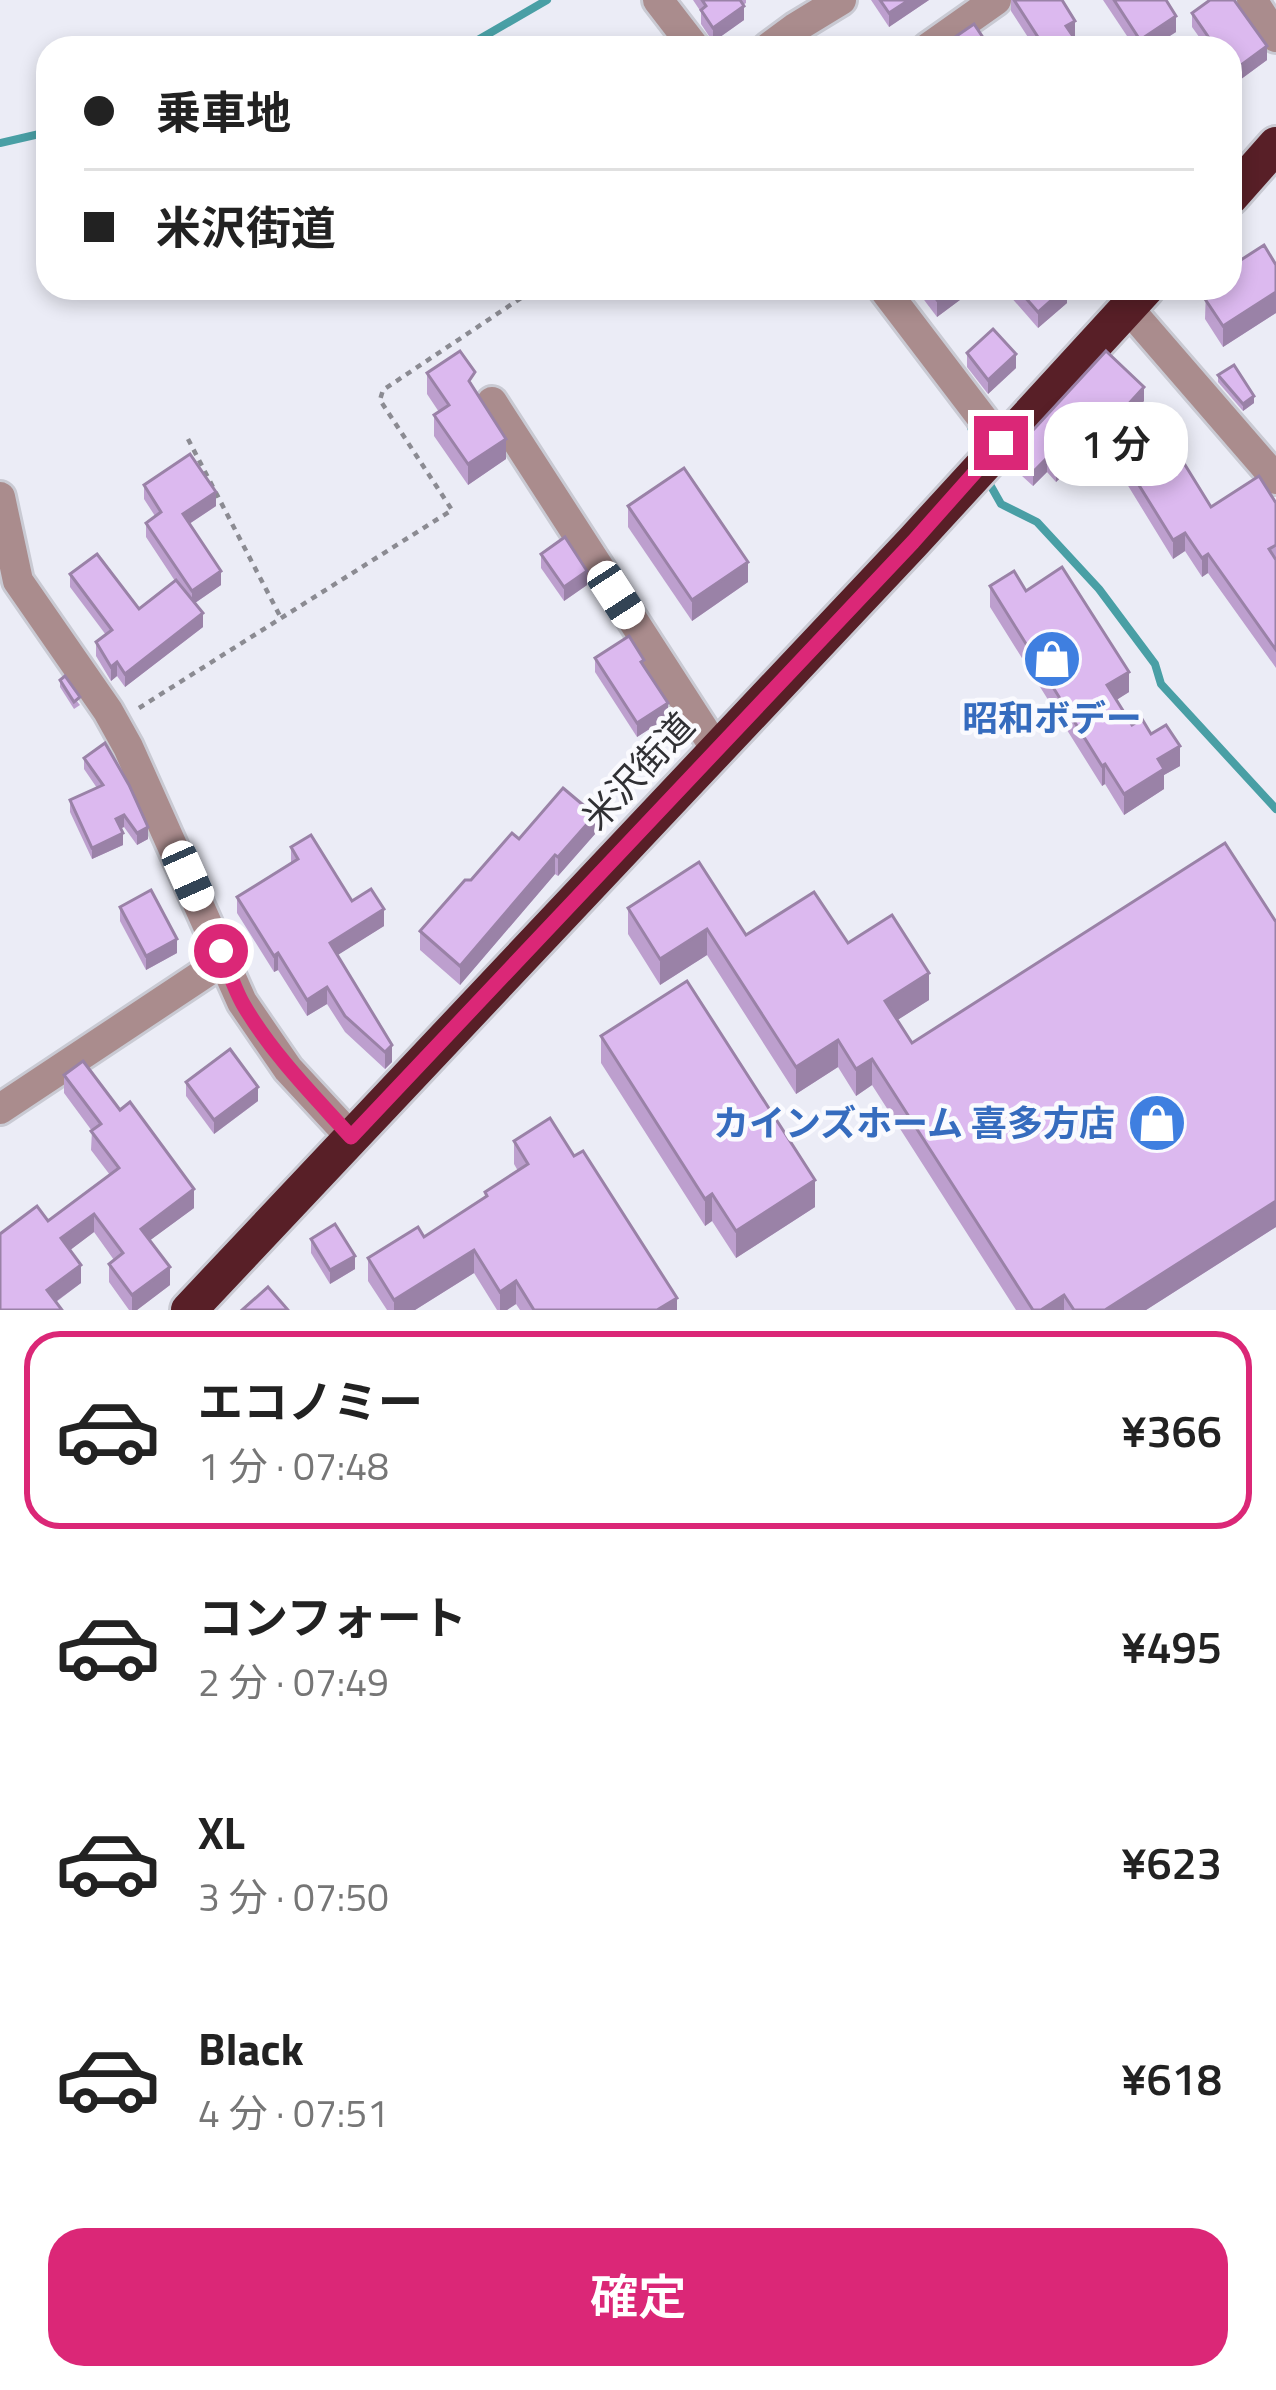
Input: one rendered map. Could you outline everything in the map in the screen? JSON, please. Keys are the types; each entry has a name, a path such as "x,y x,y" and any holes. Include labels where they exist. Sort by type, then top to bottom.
{"highway":[{"path":"1242,184 1276,146"},
{"name":"米沢街道","path":"189,1310 1135,300"}],"street":[{"path":"658,0 686,36"},
{"path":"784,36 842,0"},
{"path":"945,36 996,0"},
{"path":"1252,0 1276,37"},
{"path":"893,300 1001,443"},
{"path":"1139,300 1276,479"},
{"path":"492,402 716,748"},
{"path":"0,497 9,583 115,723 242,1002 289,1069 351,1137"},
{"path":"0,1109 217,965"}],"path":[{"path":"115,723 452,510 380,400 383,390 518,300"},
{"path":"188,439 280,618"}],"building":[{"path":"702,0 740,0 744,6 713,28 701,10 706,6"},
{"path":"880,0 909,0 889,13"},
{"path":"1014,0 1062,0 1075,21 1066,26 1073,36 1037,36"},
{"path":"1114,0 1166,0 1176,16 1146,36 1137,36"},
{"path":"1210,0 1234,0 1267,46 1242,64 1242,36 1208,36 1192,13"},
{"path":"974,24 982,36 956,36"},
{"path":"1264,245 1276,265 1276,292 1223,326 1206,300 1242,300 1242,259"},
{"path":"1028,300 1052,300 1038,312"},
{"path":"993,329 1016,354 988,380 967,353"},
{"path":"460,351 475,372 469,381 506,439 468,464 434,415 449,405 427,373"},
{"path":"1106,351 1144,387 1103,432 1100,426 1056,468 1047,458 1033,472 1012,453"},
{"path":"1234,365 1254,396 1243,404 1218,375"},
{"path":"1161,426 1211,507 1259,476 1276,503 1276,545 1269,549 1276,560 1276,650 1208,554 1202,558 1185,533 1173,540 1119,453"},
{"path":"190,454 216,492 183,514 221,571 192,591 146,523 161,512 144,485"},
{"path":"684,468 748,562 692,600 628,506"},
{"path":"565,537 587,571 564,587 541,554"},
{"path":"97,554 139,609 176,580 203,613 125,674 117,662 111,667 96,642 112,630 70,574"},
{"path":"1062,567 1129,672 1107,685 1132,725 1142,719 1151,734 1166,725 1180,746 1158,759 1164,769 1124,794 990,586 1014,571 1026,591"},
{"path":"629,636 668,703 637,723 595,658"},
{"path":"65,676 80,697 74,702 60,680"},
{"path":"105,743 148,827 137,833 124,815 116,819 123,833 92,848 70,800 103,785 84,758"},
{"path":"563,788 595,815 460,966 420,931 512,833 519,839"},
{"path":"311,835 352,901 371,889 384,909 330,943 392,1045 385,1052 345,1016 327,987 307,1000 237,897 298,859 291,847"},
{"path":"1225,843 1276,922 1276,1201 1105,1310 1074,1310 1064,1295 1033,1310 872,1059 856,1069 838,1040 796,1067 707,929 660,959 628,908 699,862 746,935 814,892 848,943 892,915 929,973 885,1001 912,1043"},
{"path":"151,890 177,939 146,956 120,907"},
{"path":"687,981 815,1180 736,1231 712,1194 705,1199 601,1036"},
{"path":"230,1049 258,1087 214,1120 186,1082"},
{"path":"83,1061 120,1110 130,1102 194,1189 141,1229 170,1267 132,1295 109,1264 123,1253 94,1214 61,1238 81,1265 47,1290 62,1310 0,1310 0,1234 37,1206 48,1221 119,1168 91,1131 101,1124 64,1075"},
{"path":"550,1118 574,1156 583,1151 677,1298 657,1310 534,1310 516,1281 500,1292 474,1250 394,1300 368,1258 418,1227 424,1237 487,1196 485,1192 528,1164 514,1141"},
{"path":"335,1224 355,1256 330,1270 311,1239"},
{"path":"268,1287 288,1310 242,1310"}],"waterway":[{"path":"485,36 547,0"},
{"path":"0,143 36,135"},
{"path":"970,424 980,455"},
{"path":"988,481 1001,504 1037,522 1099,589 1155,664 1161,684 1276,809"}],"place":[{"name":"昭和ボデー","path":"1052,659"},
{"name":"カインズホーム 喜多方店","path":"1157,1123"}],"route":[{"path":"221,951 242,1002 265,1036 351,1137 1001,443"}]}
